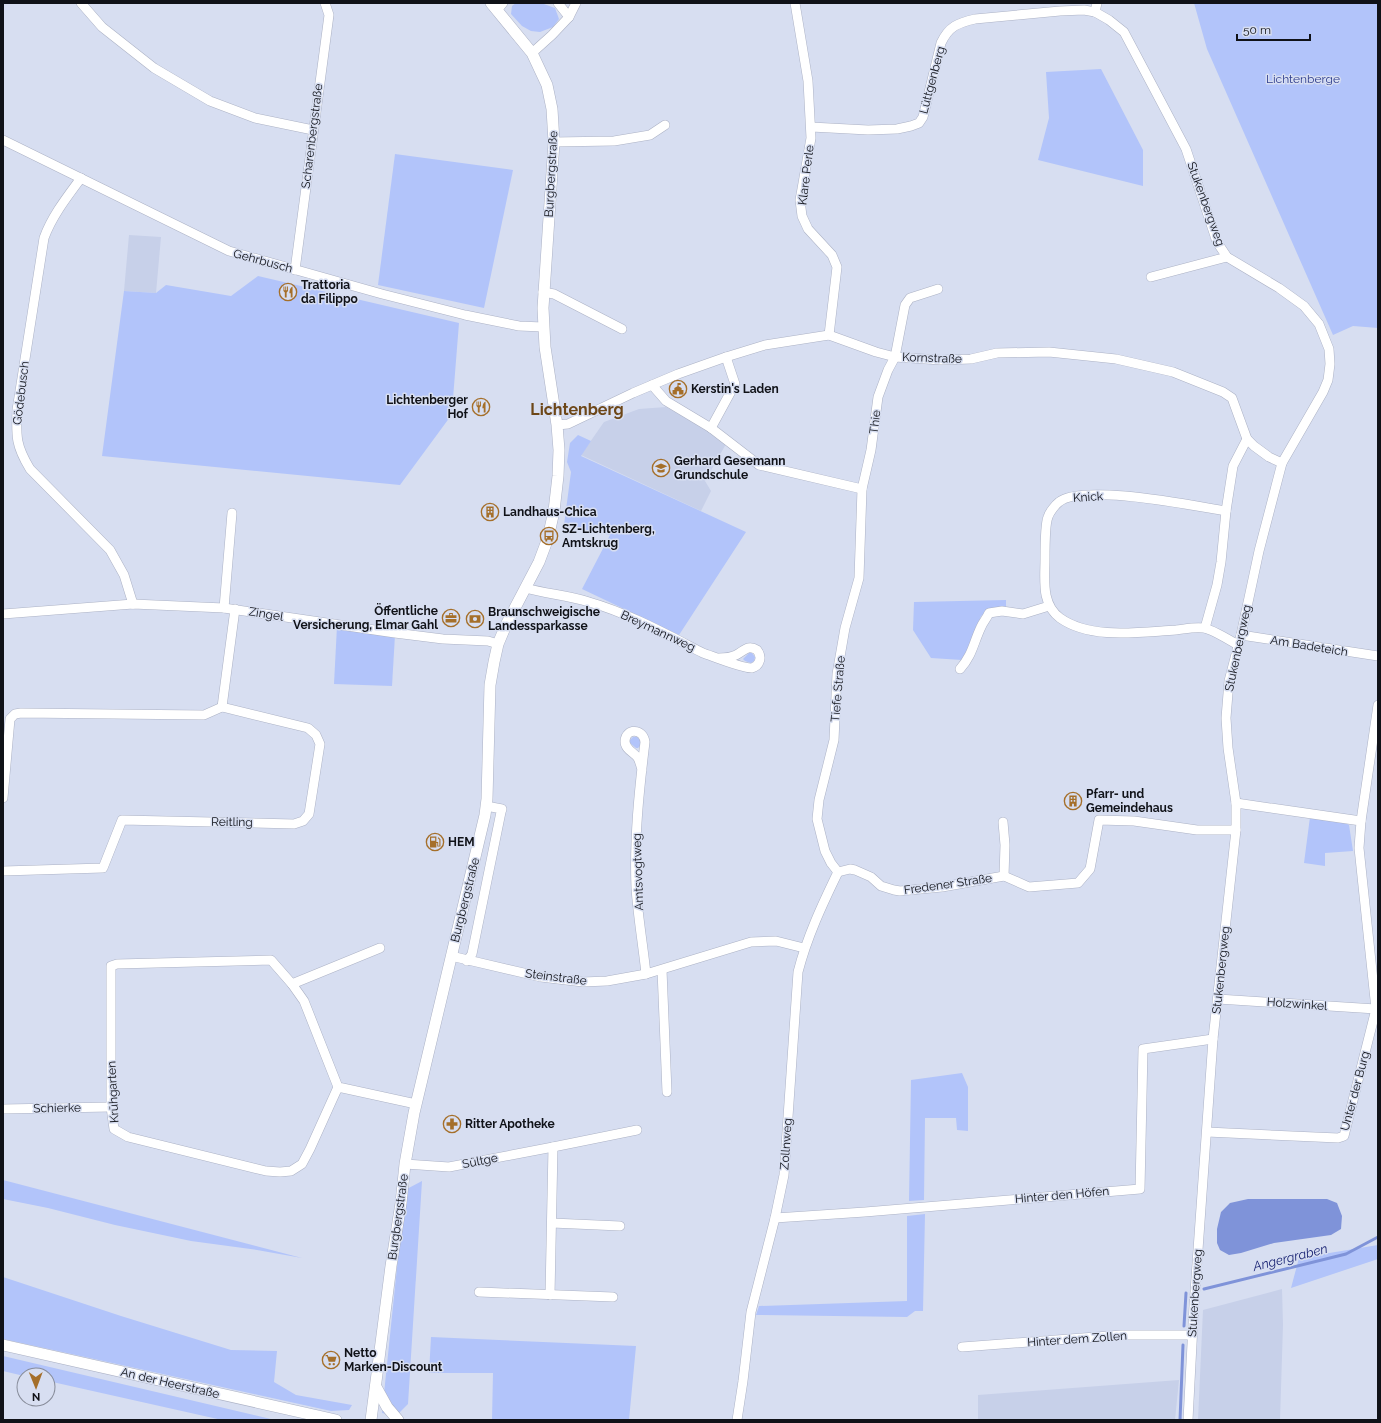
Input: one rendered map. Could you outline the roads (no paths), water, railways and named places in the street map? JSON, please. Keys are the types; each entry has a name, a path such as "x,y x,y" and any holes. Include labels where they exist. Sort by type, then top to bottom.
{"street":[{"path":"81,3 102,27 154,68 210,101 255,118 313,130"},
{"name":"Scharenbergstraße","path":"295,270 329,15 325,3"},
{"path":"558,3 570,17"},
{"path":"532,52 570,17 576,3"},
{"name":"Klare Perle","path":"795,3 808,81 811,127 811,138 800,200 802,216 808,229 832,255 837,267 829,335"},
{"name":"Burgbergstraße","path":"371,1420 405,1164 416,1104 486,806 490,684 498,644 506,625 539,562 552,527 558,467 557,426 543,327 543,292 554,142 552,109 547,85 532,52 497,5"},
{"name":"Lüttgenberg","path":"811,127 868,130 912,126 919,123 923,117 941,43 946,32 955,25 975,19 1084,10 1096,7"},
{"name":"Stukenbergweg","path":"1096,7 1124,32 1142,63 1186,149 1217,242 1227,258 1279,288 1304,306 1319,324 1329,349 1330,364 1328,380 1323,392 1282,463 1259,551 1241,635 1229,681 1226,718 1228,748 1236,803 1236,830 1213,1039 1192,1335 1188,1420"},
{"path":"554,142 614,141 650,136 665,125"},
{"name":"Gehrbusch","path":"3,140 229,251 465,315 519,326 543,327"},
{"name":"Gödebusch","path":"81,178 58,210 44,238 17,410 16,434 21,454 30,469 110,550 124,575 133,604"},
{"path":"1151,276 1227,258"},
{"name":"Thie","path":"862,489 871,450 878,397 888,370 895,357 903,312 907,302 916,296 938,289"},
{"path":"543,292 554,294 622,329"},
{"name":"Kornstraße","path":"557,426 568,424 678,374 726,357 765,345 829,335 876,352 895,357 941,360 971,359 996,353 1049,352 1116,359 1173,372 1223,392 1232,398 1247,439 1268,457 1282,463"},
{"path":"711,428 735,384 726,357"},
{"path":"652,385 666,400 711,428 759,464 862,489"},
{"path":"1205,628 1217,585 1221,562 1226,512 1233,466 1247,439"},
{"name":"Tiefe Straße","path":"838,872 831,863 825,851 817,819 819,800 834,740 837,674 845,628 859,578 862,489"},
{"name":"Knick","path":"1050,606 1045,593 1045,555 1048,516 1059,502 1074,495 1094,494 1148,498 1226,512"},
{"path":"224,608 232,512"},
{"name":"Breymannweg","path":"526,588 538,592 574,598 611,609 719,658"},
{"name":"Zingel","path":"3,614 133,604 224,608 395,633 443,639 488,641 498,644"},
{"path":"960,670 967,661 981,626 989,613 1002,611 1023,614 1050,606 1059,617 1072,624 1095,631 1115,633 1205,628 1238,645"},
{"path":"3,798 10,719 15,714 21,712 204,714 222,707 235,609"},
{"name":"Am Badeteich","path":"1241,635 1378,656"},
{"name":"Unter der Burg","path":"1207,1132 1338,1138 1344,1136 1376,1009 1359,848 1361,821 1378,705"},
{"name":"Reitling","path":"3,871 103,868 122,820 294,824 303,821 309,814 319,752 320,744 316,735 308,728 222,707"},
{"name":"Amtsvogtweg","path":"642,770 636,832 636,890 646,974"},
{"path":"1236,803 1361,821"},
{"path":"467,961 472,954 502,812 502,809 486,806"},
{"name":"Fredener Straße","path":"838,872 850,869 861,872 887,888 900,891 1004,876 1029,888 1078,883 1090,869 1099,820 1134,821 1197,830 1236,830"},
{"name":"Fredener Straße","path":"1003,822 1005,845 1004,876"},
{"name":"Zollnweg","path":"737,1420 751,1312 775,1218 786,1161 798,972 804,948 820,909 838,872"},
{"name":"Steinstraße","path":"451,956 467,961 541,977 583,982 607,981 646,974 757,942 776,941 804,948"},
{"path":"292,984 380,948"},
{"name":"Krühgarten","path":"271,960 292,984 304,1001 338,1087 302,1164 291,1171 266,1171 128,1137 114,1129 111,1107 111,966 117,964 271,960"},
{"path":"662,970 666,1092"},
{"name":"Holzwinkel","path":"1218,999 1376,1009"},
{"name":"Hinter den Höfen","path":"775,1218 1140,1189 1143,1049 1213,1039"},
{"path":"338,1087 416,1104"},
{"name":"Schierke","path":"3,1110 111,1107"},
{"name":"Sültge","path":"405,1164 449,1167 637,1130"},
{"path":"550,1295 553,1147"},
{"path":"552,1223 620,1226"},
{"path":"479,1292 613,1297"},
{"name":"Hinter dem Zollen","path":"962,1347 1122,1335 1192,1335"},
{"name":"An der Heerstraße","path":"3,1345 313,1417 336,1420"},
{"path":"376,1387 387,1407 398,1420"}],"waterway":[{"name":"Angergraben","path":"1204,1289 1346,1254 1378,1237"},
{"name":"Angergraben","path":"1184,1326 1186,1293"},
{"name":"Angergraben","path":"1180,1420 1183,1345"}],"place":[{"name":"Trattoria da Filippo","path":"288,292"},
{"name":"Kerstin's Laden","path":"678,389"},
{"name":"Lichtenberger Hof","path":"481,407"},
{"name":"Gerhard Gesemann Grundschule","path":"661,468"},
{"name":"Landhaus-Chica","path":"490,512"},
{"name":"SZ-Lichtenberg, Amtskrug","path":"549,536"},
{"name":"Öffentliche Versicherung, Elmar Gahl","path":"451,618"},
{"name":"Braunschweigische Landessparkasse","path":"475,619"},
{"name":"Pfarr- und Gemeindehaus","path":"1073,801"},
{"name":"HEM","path":"435,842"},
{"name":"Ritter Apotheke","path":"452,1124"},
{"name":"Netto Marken-Discount","path":"331,1360"}],"district":[{"name":"Lichtenberg","path":"577,409"}],"park label":[{"name":"Lichtenberge","path":"1303,79"}]}
